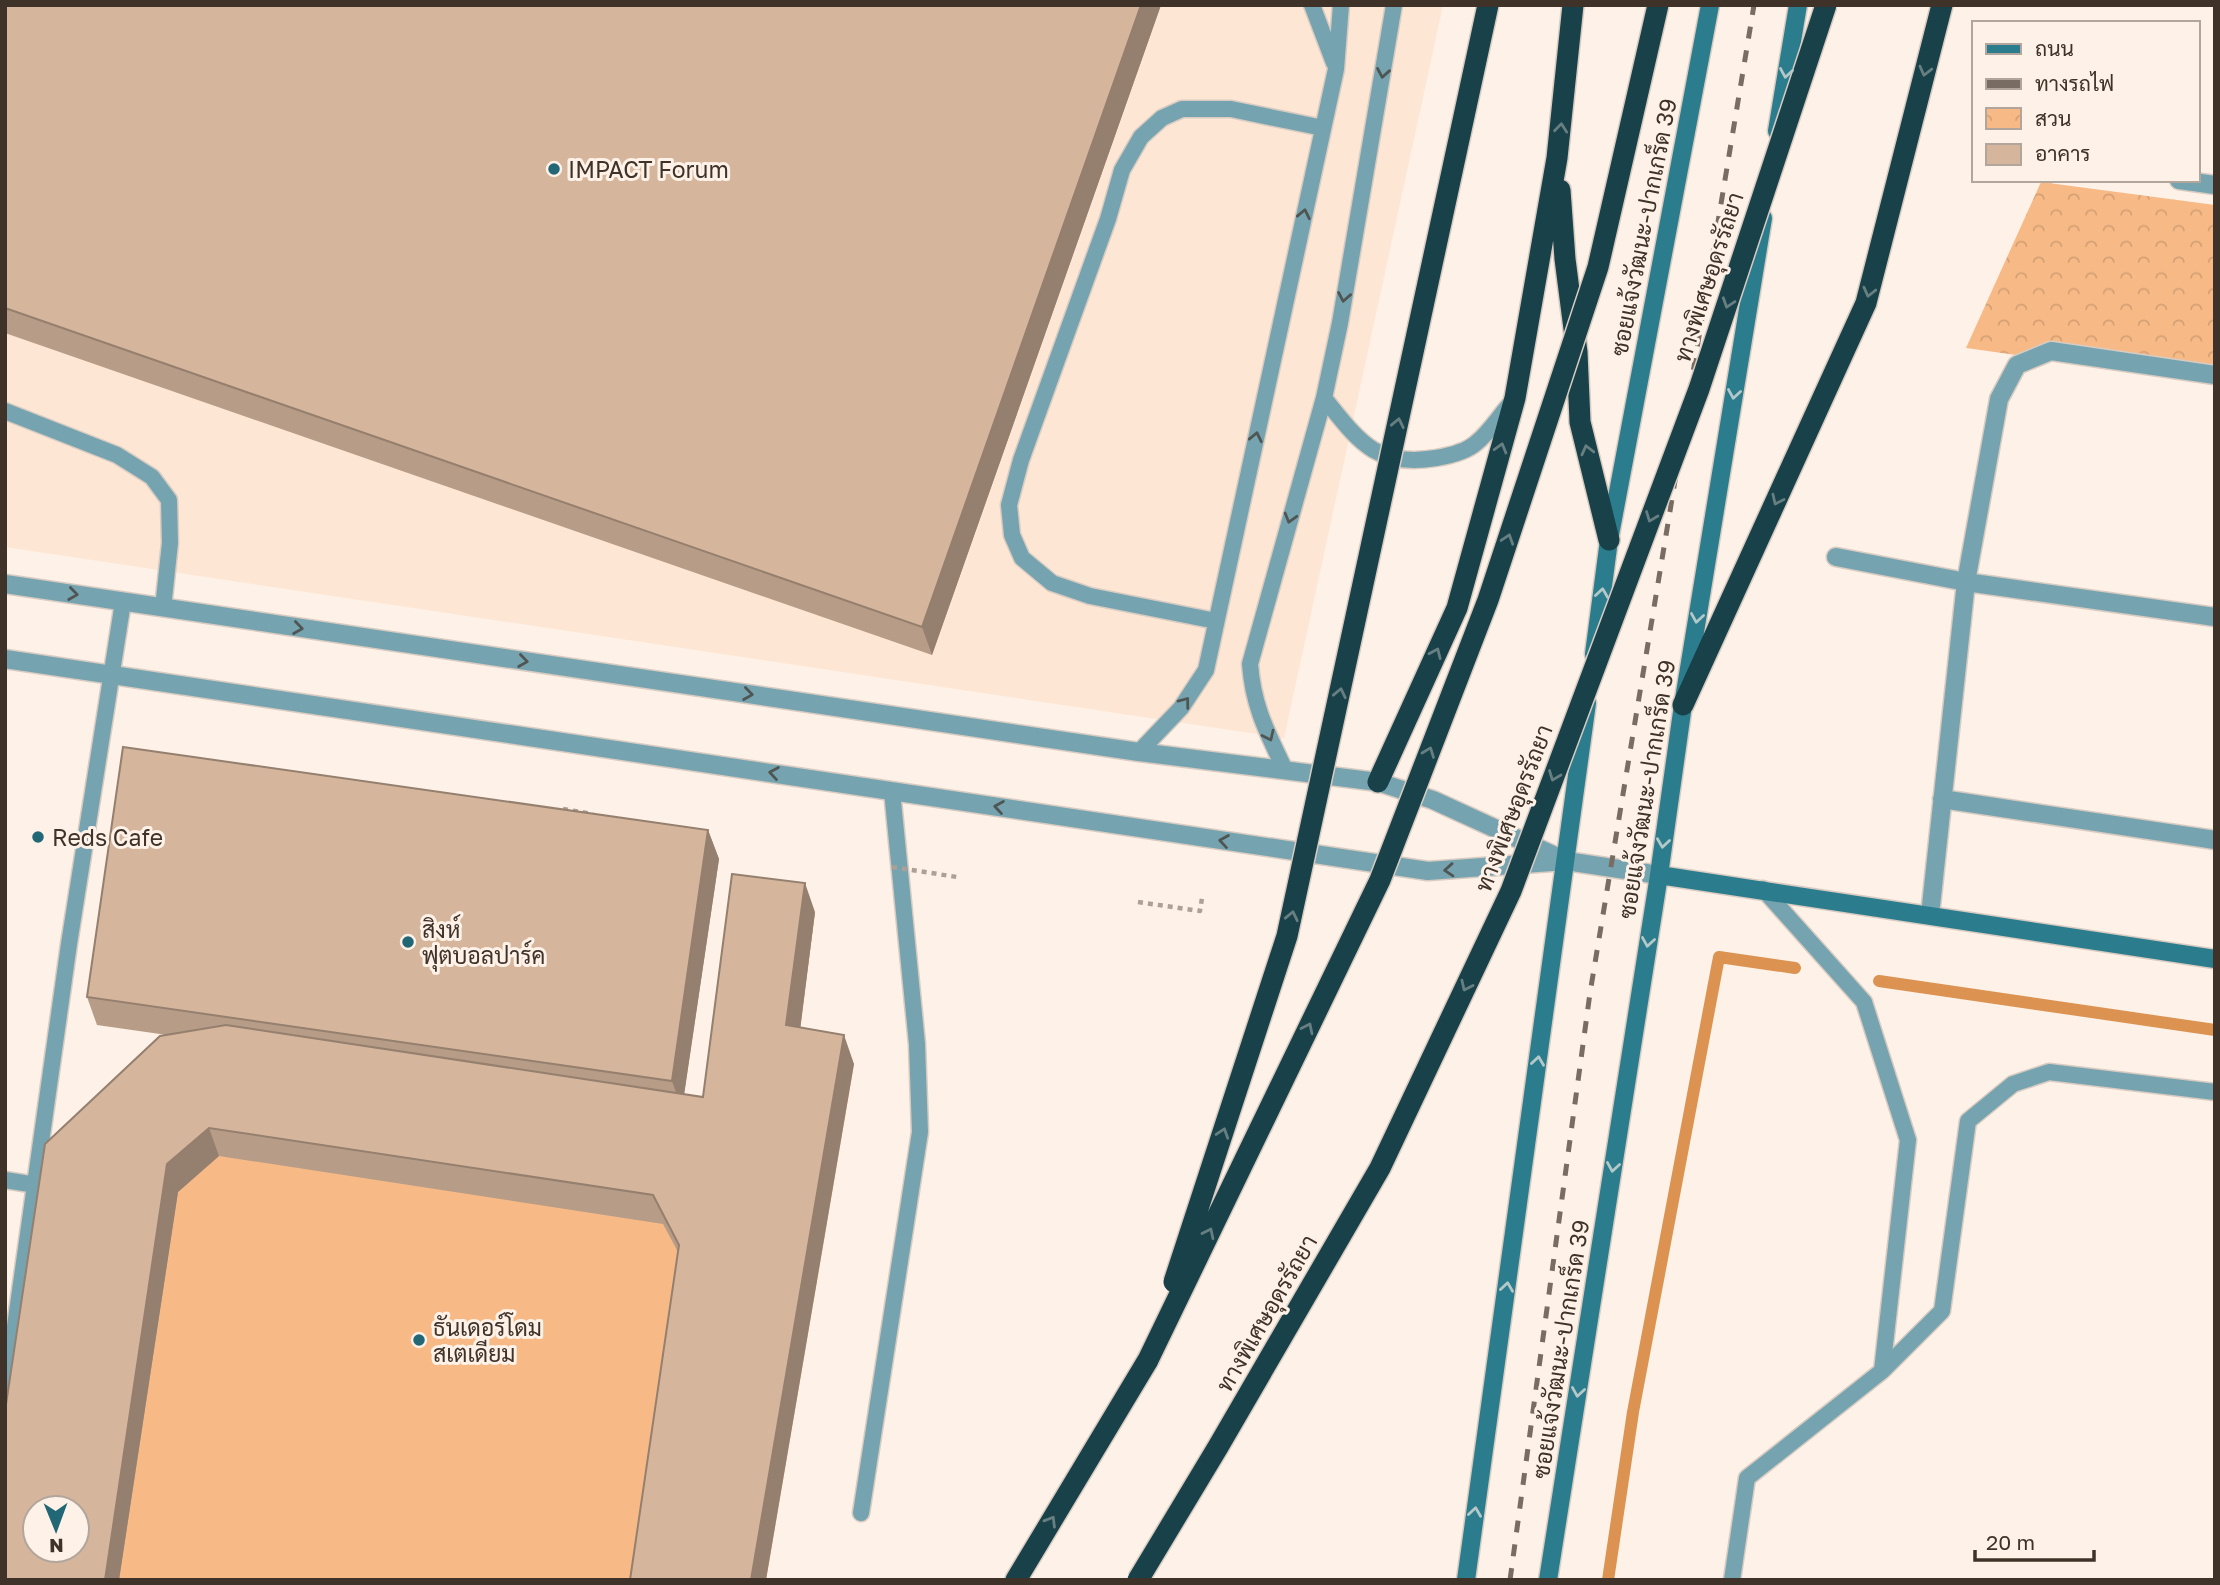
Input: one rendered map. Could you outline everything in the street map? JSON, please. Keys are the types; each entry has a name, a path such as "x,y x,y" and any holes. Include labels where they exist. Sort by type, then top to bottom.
{"highway":[{"path":"1148,1360 1287,936 1488,5"},
{"path":"1378,782 1457,608 1515,398 1558,158 1573,5"},
{"path":"1016,1580 1148,1360 1380,880 1488,600 1598,267 1658,5"},
{"name":"ทางพิเศษอุดรรัถยา","path":"1138,1580 1380,1168 1511,891 1699,389 1826,5"},
{"path":"1683,705 1866,303 1942,5"},
{"path":"1558,158 1565,259 1577,352 1580,422 1609,540"}],"main road":[{"name":"ซอยแจ้งวัฒนะ-ปากเกร็ด 39","path":"1466,1580 1609,540 1710,5"},
{"name":"ซอยแจ้งวัฒนะ-ปากเกร็ด 39","path":"1548,1580 1659,875 1683,705 1797,5"},
{"path":"1659,875 2215,959"}],"street":[{"path":"2193,182 2215,185"},
{"path":"1930,915 1966,582 1999,399 2017,365 2051,351 2215,375"},
{"path":"1836,557 1966,582 2215,617"},
{"path":"5,584 1139,752 1378,782 1433,800 1566,861"},
{"path":"5,659 1428,871 1566,861 1659,875"},
{"path":"1942,799 2215,840"}],"lane":[{"path":"1312,5 1336,69"},
{"path":"1139,752 1181,708 1206,670 1336,69 1341,5"},
{"path":"1285,771 1260,718 1252,690 1250,664 1324,398 1340,323 1394,5"},
{"path":"1216,621 1090,596 1052,583 1022,558 1012,535 1009,505 1021,460 1108,219 1122,170 1141,137 1162,117 1182,108 1231,109 1323,128"},
{"path":"1324,398 1360,442 1391,458 1420,460 1450,455 1475,445 1515,398"},
{"path":"5,411 117,455 152,477 169,500 170,543 163,608"},
{"path":"5,1397 69,944 123,602"},
{"path":"861,1513 920,1132 917,1044 892,791"},
{"path":"1763,889 1864,1002 1908,1140 1882,1371"},
{"path":"1732,1580 1747,1478 1882,1371 1942,1311 1968,1121 2013,1084 2049,1072 2215,1092"},
{"path":"5,1180 37,1185"}],"path":[{"path":"563,809 604,815"},
{"path":"892,867 957,877"},
{"path":"1138,902 1200,911 1202,898"}],"shaded area":[{"name":"IMPACT Forum","path":"5,5 1443,5 1284,738 5,547"}],"green space":[{"path":"2041,182 2215,205 2215,383 1966,348"},
{"name":"ธันเดอร์โดม สเตเดียม","path":"815,912 797,1054 854,1064 766,1580 5,1580 21,1530 21,1564 91,1564 91,1494 33,1494 170,1065 713,1125"}],"building":[{"name":"IMPACT Forum","path":"5,5 1141,5 922,627 5,308"},
{"name":"สิงห์ ฟุตบอลปาร์ค","path":"123,747 708,830 672,1081 87,997"},
{"path":"732,874 805,883 786,1025 844,1035 751,1580 630,1580 679,1245 653,1195 209,1128 167,1164 105,1580 5,1580 5,1411 45,1144 160,1036 226,1025 703,1097"}],"waterway":[{"path":"1608,1580 1633,1412 1719,957 1795,968"},
{"path":"1879,981 2215,1030"}],"railway":[{"path":"1510,1580 1590,993 1754,5"}],"place":[{"name":"IMPACT Forum","path":"554,169"},
{"name":"Reds Cafe","path":"38,837"},
{"name":"สิงห์ ฟุตบอลปาร์ค","path":"408,942"},
{"name":"ธันเดอร์โดม สเตเดียม","path":"419,1340"}]}
